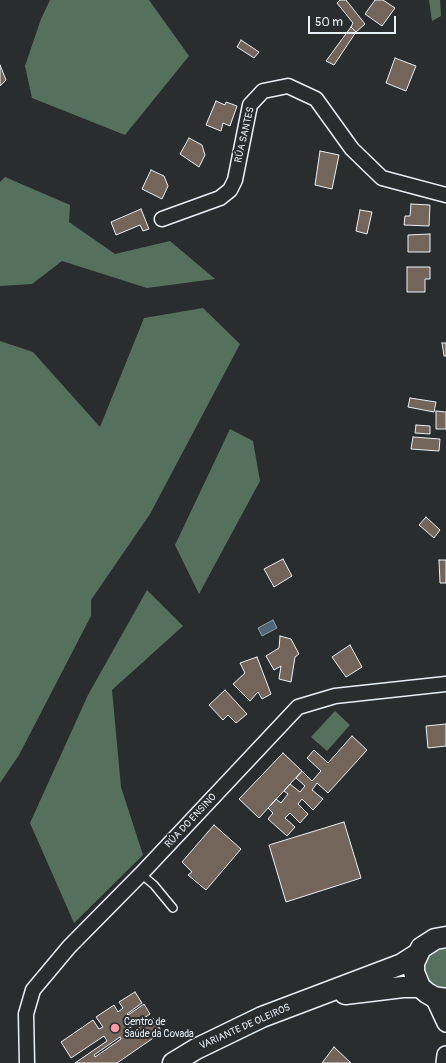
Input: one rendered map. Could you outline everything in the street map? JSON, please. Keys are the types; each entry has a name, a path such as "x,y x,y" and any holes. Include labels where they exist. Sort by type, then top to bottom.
{"main road":[{"name":"VARIANTE DE OLEIROS","path":"173,1063 196,1049 262,1017 402,964 416,955 427,942 445,935"},
{"path":"416,955 414,972 433,994"},
{"name":"VARIANTE DE OLEIROS","path":"319,996 403,987 433,994"}],"street":[{"name":"RÚA SANTES","path":"162,220 220,198 230,190 235,180 250,106 263,91 288,86 316,99 352,149 382,178 446,195"},
{"name":"RÚA DO ENSINO","path":"27,1063 26,1014 33,990 69,947 141,874 298,708 335,696 446,684"},
{"path":"433,994 446,1023"},
{"path":"445,1063 446,1055"}],"lane":[{"path":"141,874 154,885 173,908"}],"green space":[{"path":"50,0 149,0 189,56 125,135 32,98 25,66 41,19"},
{"path":"429,0 440,0 441,16 432,21"},
{"path":"5,177 70,205 69,222 115,254 170,241 215,279 147,288 62,261 32,284 0,286 0,182"},
{"path":"203,308 240,344 150,514 91,600 91,616 19,755 0,783 0,341 33,352 100,427 144,318"},
{"path":"230,429 253,441 260,481 199,594 175,545"},
{"path":"147,590 183,626 112,690 121,787 143,855 74,923 30,823 88,695"},
{"path":"335,711 350,725 327,751 311,737"},
{"path":"440,947 446,947 446,990 431,986 423,975 424,961 428,954"}],"water":[{"path":"273,620 277,628 262,636 258,628"}],"building":[{"path":"340,0 346,0 365,24 356,32 351,27 353,23 337,3"},
{"path":"375,0 383,0 395,8 382,26 365,14"},
{"path":"351,27 356,32 334,65 326,61"},
{"path":"241,40 259,52 254,58 237,47"},
{"path":"395,58 416,66 406,91 386,83"},
{"path":"0,65 6,80 0,86"},
{"path":"216,101 225,105 226,102 237,106 230,126 223,123 221,131 206,125"},
{"path":"189,138 202,145 205,155 199,167 180,154"},
{"path":"320,151 339,155 332,189 315,185"},
{"path":"151,170 164,176 168,186 162,199 142,189"},
{"path":"411,204 430,205 429,226 404,225 405,216 410,216"},
{"path":"141,209 149,229 143,231 140,225 116,235 111,222"},
{"path":"360,210 372,212 367,234 356,231"},
{"path":"430,234 430,252 408,252 408,235"},
{"path":"407,267 430,267 430,279 425,279 425,292 407,292"},
{"path":"442,343 446,343 446,356 444,356"},
{"path":"410,398 436,402 434,412 408,407"},
{"path":"436,411 446,412 446,429 436,429"},
{"path":"416,425 430,426 430,434 415,433"},
{"path":"413,437 440,439 439,451 411,449"},
{"path":"426,517 440,530 434,538 419,525"},
{"path":"283,559 292,576 274,587 264,569"},
{"path":"439,560 446,560 446,583 440,583"},
{"path":"280,636 291,639 299,654 295,657 291,682 279,679 281,666 274,670 266,656 279,648"},
{"path":"350,645 362,667 346,677 332,657"},
{"path":"257,657 271,694 262,699 258,692 250,701 233,684 245,673 240,663"},
{"path":"225,690 247,714 236,723 228,715 223,720 209,705"},
{"path":"446,724 446,746 428,748 426,726"},
{"path":"352,736 367,750 328,793 317,783 312,790 323,799 313,810 302,799 298,804 308,814 300,823 290,813 285,818 295,827 287,836 268,819 273,813 268,808 276,799 281,803 288,794 284,791 290,784 300,792 305,786 296,778 302,771 312,781 321,771 307,758 314,750 328,763"},
{"path":"283,753 302,771 259,818 239,799"},
{"path":"344,822 361,878 286,902 269,845"},
{"path":"214,825 241,849 206,890 188,875 192,872 182,862"},
{"name":"Centro de Saúde da Covada","path":"135,992 142,1003 127,1014 128,1015 144,1004 150,1014 124,1032 126,1036 153,1018 162,1032 117,1063 75,1063 107,1041 104,1036 71,1058 61,1042 93,1020 99,1029 103,1027 96,1017 114,1005 118,1012 123,1008 119,1002","holes":["120,1037 121,1039 95,1057 94,1055"]},
{"path":"334,1047 351,1063 322,1063"}],"place":[{"name":"Centro de Saúde da Covada","path":"115,1028"}]}
